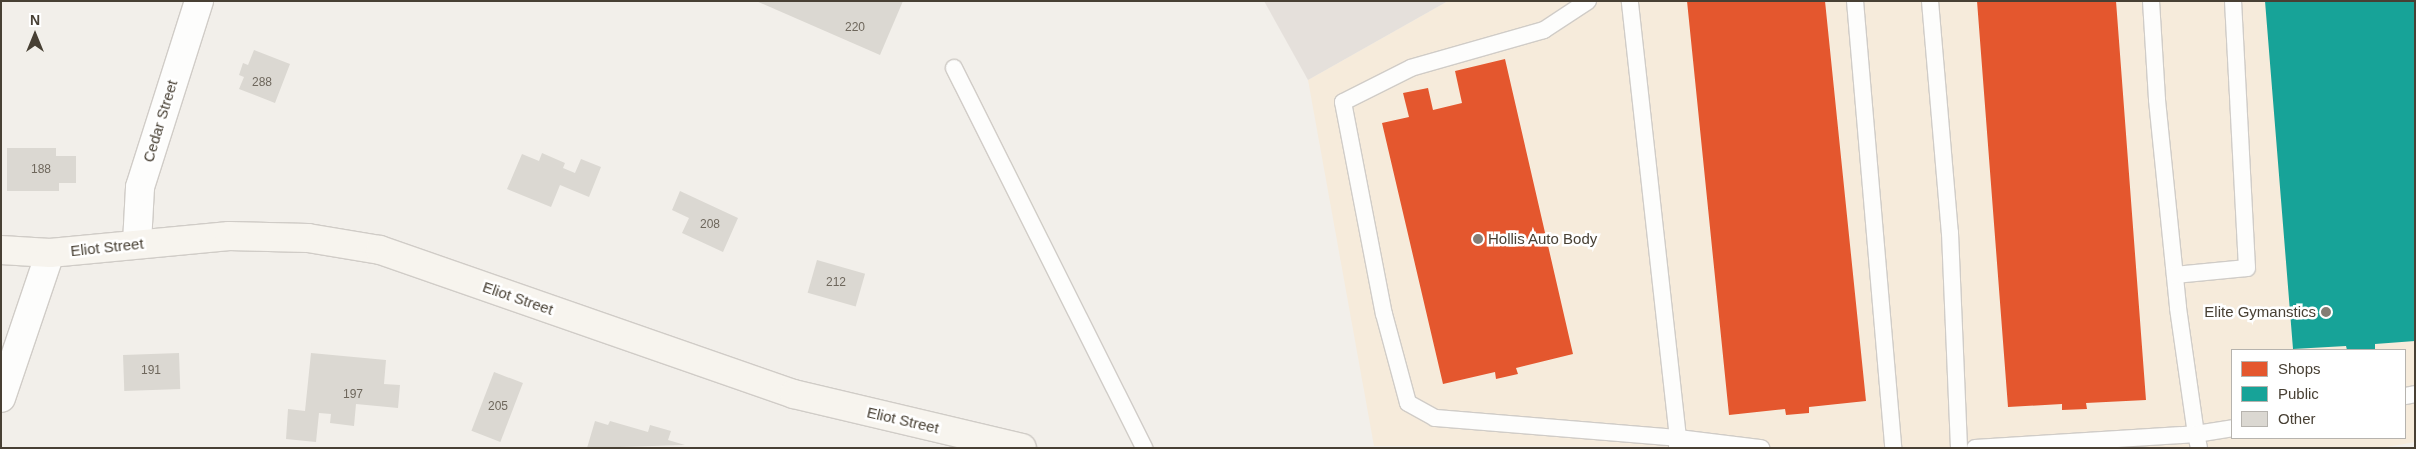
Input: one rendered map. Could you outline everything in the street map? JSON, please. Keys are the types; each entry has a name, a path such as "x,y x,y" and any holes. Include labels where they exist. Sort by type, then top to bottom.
{"main road":[{"name":"Eliot Street","path":"1,250 50,253 137,243 229,236 308,238 380,250 794,394 1022,448"}],"street":[{"name":"Cedar Street","path":"137,243 140,187 199,1"},
{"path":"1,398 50,253"}],"lane":[{"path":"1588,1 1544,30 1411,68 1343,102 1384,314 1408,403 1435,418 1677,443 1761,448"},
{"path":"1630,1 1677,443"},
{"path":"1855,1 1893,448"},
{"path":"1930,1 1950,233 1959,448"},
{"path":"2151,1 2157,100 2175,275 2197,441"},
{"path":"2175,275 2247,268 2233,1"},
{"path":"954,68 1144,448"},
{"path":"1975,448 2197,441 2231,428"}],"shaded area":[{"path":"1264,1 1448,1 1308,80"},
{"path":"1448,1 2415,1 2415,442 2381,448 1374,446 1308,80"}],"building: Shops":[{"path":"1687,1 1825,1 1866,401 1809,407 1809,413 1786,415 1785,409 1729,415"},
{"path":"1977,1 2116,1 2146,400 2086,403 2087,409 2062,410 2062,404 2008,407"},
{"name":"Hollis Auto Body","path":"1505,59 1573,354 1516,368 1518,374 1496,379 1495,372 1443,384 1382,123 1409,117 1403,93 1428,88 1433,110 1462,103 1455,71"}],"building: Public":[{"path":"2265,1 2415,1 2415,341 2375,344 2375,349 2347,349 2346,346 2293,349"}],"building: Other":[{"path":"756,1 903,1 880,55"},
{"path":"254,50 290,64 275,103 239,89 244,77 239,75 243,63 248,65"},
{"path":"7,148 56,148 56,156 76,156 76,183 59,183 59,191 7,191"},
{"path":"542,153 565,163 563,168 575,173 581,159 601,167 589,197 560,185 551,207 507,189 522,154 539,161"},
{"path":"680,191 738,218 723,252 682,233 689,218 672,210"},
{"path":"817,260 865,274 856,306 808,293"},
{"path":"179,353 180,389 124,391 123,355"},
{"path":"311,353 386,360 384,384 400,385 398,408 356,404 354,426 330,423 331,414 319,413 316,442 286,439 288,409 305,411"},
{"path":"494,372 523,383 500,442 471,431"},
{"path":"595,421 608,425 610,421 648,432 650,425 671,431 668,440 685,445 587,448"}],"place":[{"name":"Hollis Auto Body","path":"1478,239"},
{"name":"Elite Gymanstics","path":"2326,312"}]}
